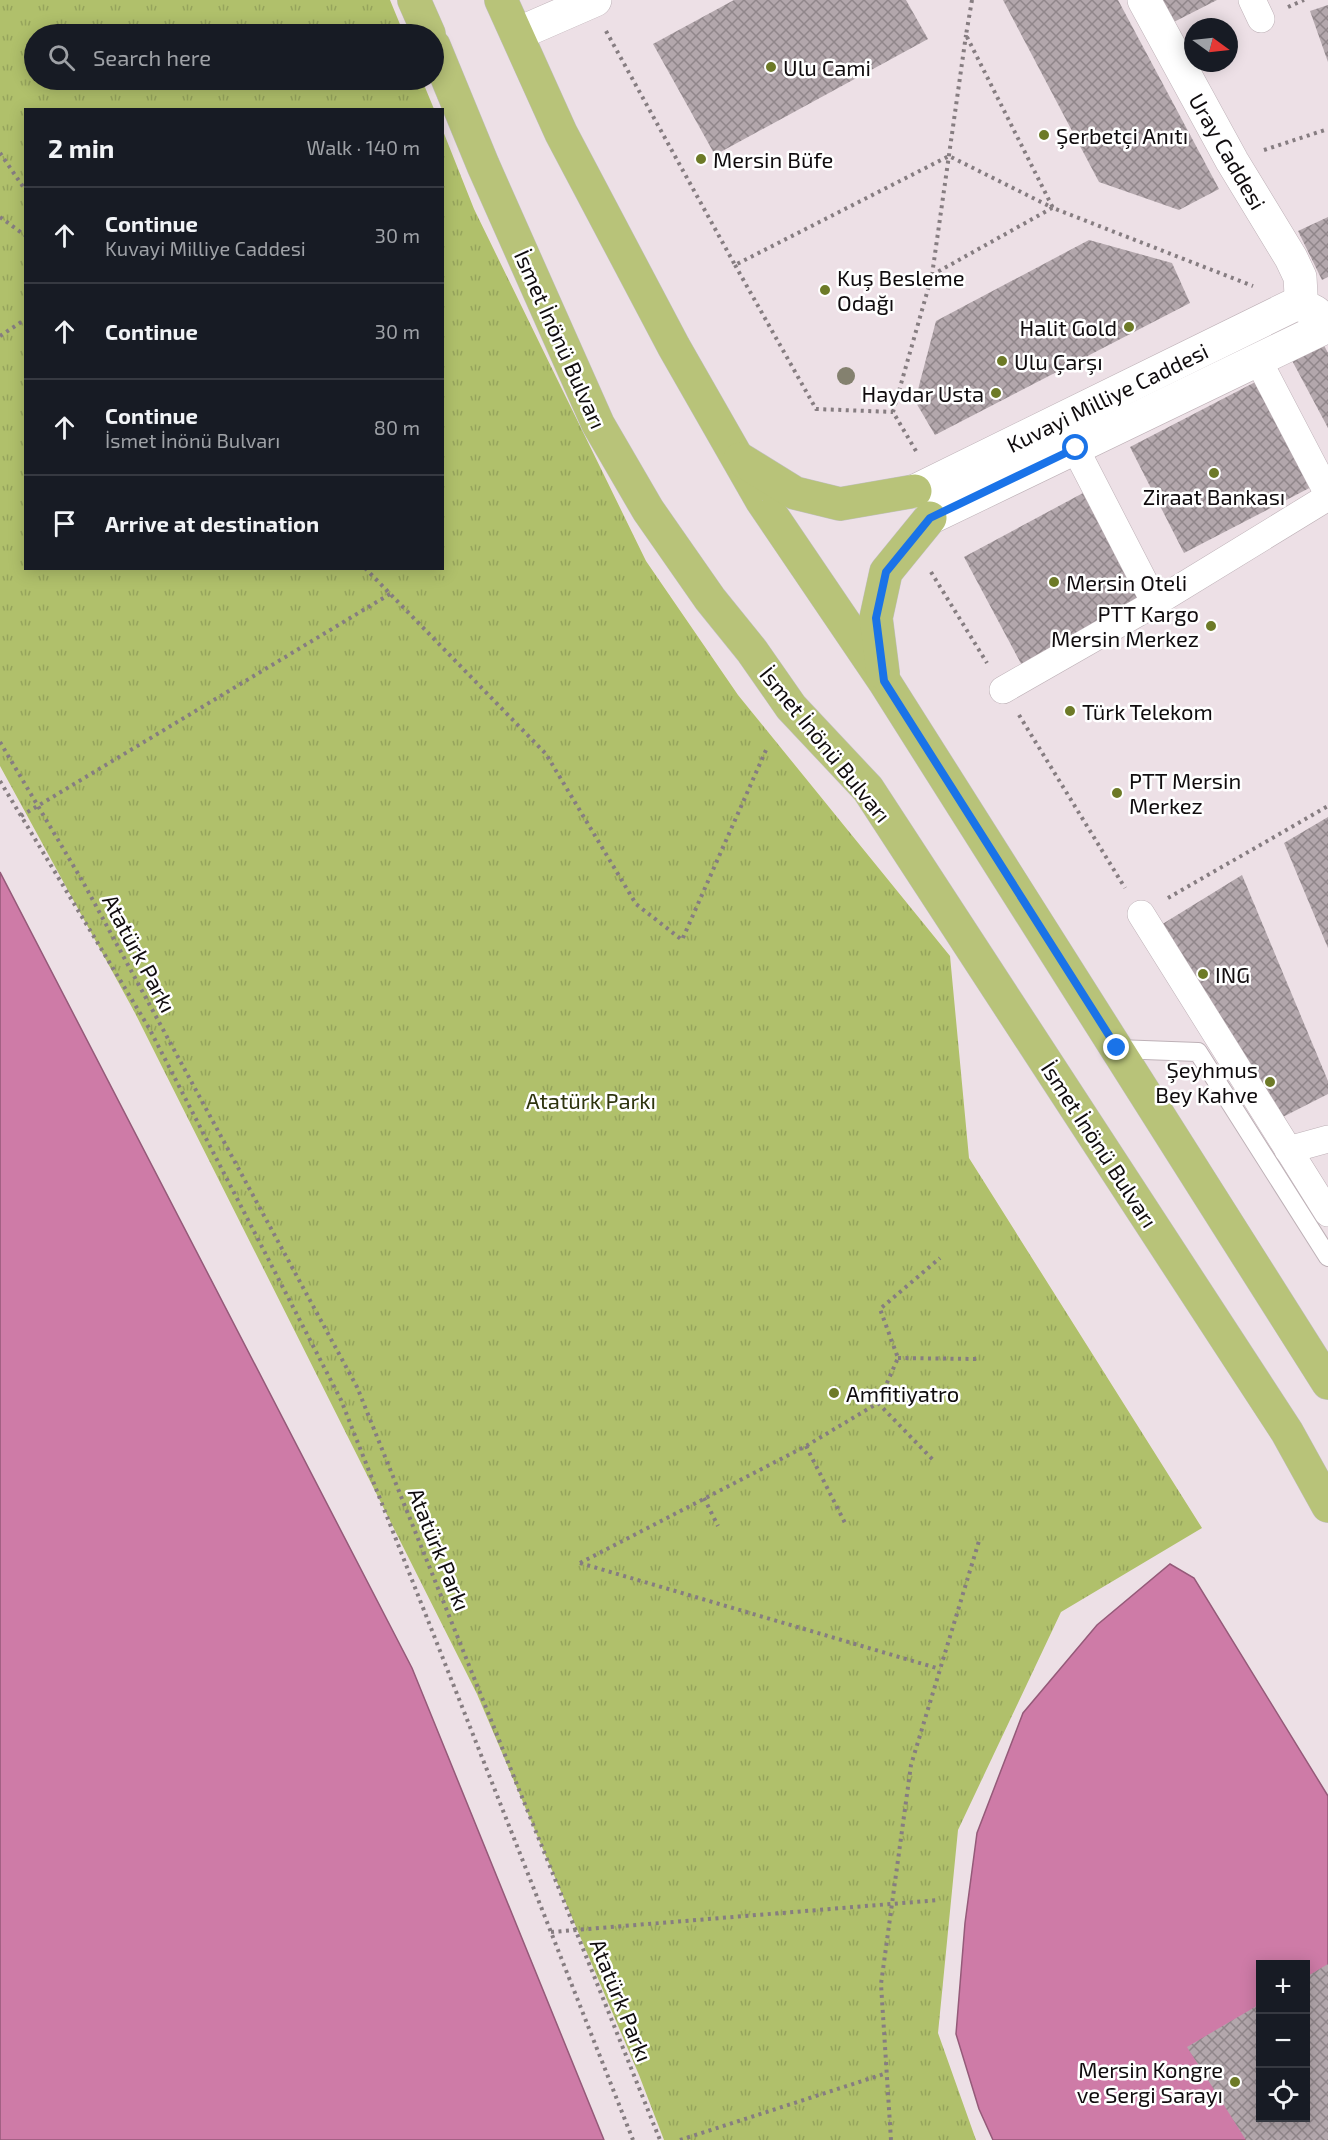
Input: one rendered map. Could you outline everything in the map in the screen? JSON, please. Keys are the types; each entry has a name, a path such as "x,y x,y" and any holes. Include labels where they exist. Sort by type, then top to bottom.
{"main road":[{"path":"414,0 425,24"},
{"path":"501,0 561,133 674,347 762,501 884,681 1328,1383"},
{"name":"İsmet İnönü Bulvarı","path":"444,70 483,165 598,424 648,510 710,599 752,651 791,707 868,789 1287,1432 1328,1506"},
{"path":"736,457 795,493 840,504 926,497"},
{"path":"884,681 876,618 886,572 926,497"}],"street":[{"name":"Uray Caddesi","path":"1144,0 1232,161 1291,258 1300,277 1301,295 1298,303"},
{"path":"517,34 593,1"},
{"path":"1298,303 1315,312 1328,325"},
{"name":"Kuvayi Milliye Caddesi","path":"926,497 1298,303"},
{"name":"Kuvayi Milliye Caddesi","path":"926,497 1076,448 1328,325"},
{"path":"1003,690 1325,505 1258,360"},
{"path":"1076,448 1155,603"},
{"path":"1140,914 1328,1213"},
{"path":"1288,1150 1328,1139"}],"lane":[{"path":"1117,1048 1198,1052 1328,1257"}],"path":[{"path":"926,497 893,412 932,275 972,0"},
{"path":"593,1 735,265 816,409 893,412"},
{"path":"966,35 1053,208"},
{"path":"1232,161 1328,129"},
{"path":"0,153 24,188"},
{"path":"735,265 949,156"},
{"path":"949,156 1053,208 1298,303"},
{"path":"932,275 1053,208"},
{"path":"0,217 24,235"},
{"path":"0,336 24,320"},
{"path":"367,570 546,754 636,904 682,940 766,750"},
{"path":"930,570 1140,914 1328,806"},
{"path":"21,816 390,594"},
{"name":"Atatürk Parkı","path":"0,742 89,893 357,1387 660,2140"},
{"path":"0,781 149,1028 341,1400 633,2140"},
{"path":"940,1258 880,1309 898,1358 878,1403 806,1446 580,1563 940,1669"},
{"path":"898,1358 977,1359"},
{"path":"878,1403 935,1462"},
{"path":"806,1446 846,1523"},
{"path":"704,1498 718,1527"},
{"path":"891,2140 881,1983 911,1765 979,1541"},
{"path":"550,1932 939,1900"},
{"path":"680,2140 887,2073"}],"green space":[{"name":"Atatürk Parkı","path":"0,0 390,0 400,24 24,24 24,90 426,90 434,108 24,108 24,570 444,570 444,134 474,209 646,561 738,695 950,956 969,1158 1202,1528 1061,1612 958,1830 938,2033 976,2140 664,2140 639,2075 477,1694 135,1013 0,766"}],"shaded area":[{"path":"0,872 412,1668 604,2140 0,2140"},
{"path":"1170,1564 1194,1578 1328,1796 1328,2140 993,2140 979,2109 956,2034 965,1923 977,1833 1023,1713 1097,1625"}],"building":[{"name":"Ulu Cami","path":"734,0 906,0 928,39 715,155 653,44"},
{"path":"1003,0 1118,0 1219,189 1179,210 1099,182"},
{"path":"1155,0 1217,0 1168,25"},
{"path":"1328,5 1328,62 1310,11"},
{"path":"1328,217 1328,277 1322,280 1298,231"},
{"name":"Ulu Çarşı","path":"1089,240 1172,263 1190,303 935,435 915,401 936,321"},
{"path":"1319,336 1328,353 1328,428 1288,353"},
{"path":"1263,378 1317,484 1184,553 1130,447"},
{"name":"Mersin Oteli","path":"1083,493 1144,606 1025,671 964,557"},
{"path":"1328,817 1328,948 1284,843"},
{"path":"1242,875 1328,1081 1328,1094 1265,1126 1143,936"},
{"name":"Mersin Kongre ve Sergi Sarayı","path":"1328,1964 1328,2140 1246,2140 1187,2047 1256,2006 1256,2122 1310,2122 1310,1975"}],"place":[{"name":"Ulu Cami","path":"771,67"},
{"name":"Şerbetçi Anıtı","path":"1044,135"},
{"name":"Mersin Büfe","path":"701,159"},
{"name":"Kuş Besleme Odağı","path":"825,290"},
{"name":"Halit Gold","path":"1129,327"},
{"name":"Ulu Çarşı","path":"1002,361"},
{"name":"Haydar Usta","path":"996,393"},
{"name":"Ziraat Bankası","path":"1214,473"},
{"name":"Mersin Oteli","path":"1054,582"},
{"name":"PTT Kargo Mersin Merkez","path":"1211,626"},
{"name":"Türk Telekom","path":"1070,711"},
{"name":"PTT Mersin Merkez","path":"1117,793"},
{"name":"ING","path":"1203,974"},
{"name":"Şeyhmus Bey Kahve","path":"1270,1082"},
{"name":"Amfitiyatro","path":"834,1393"},
{"name":"Mersin Kongre ve Sergi Sarayı","path":"1235,2082"}],"route":[{"path":"1076,448 930,518 886,572 876,618 884,681 1117,1048"}]}
